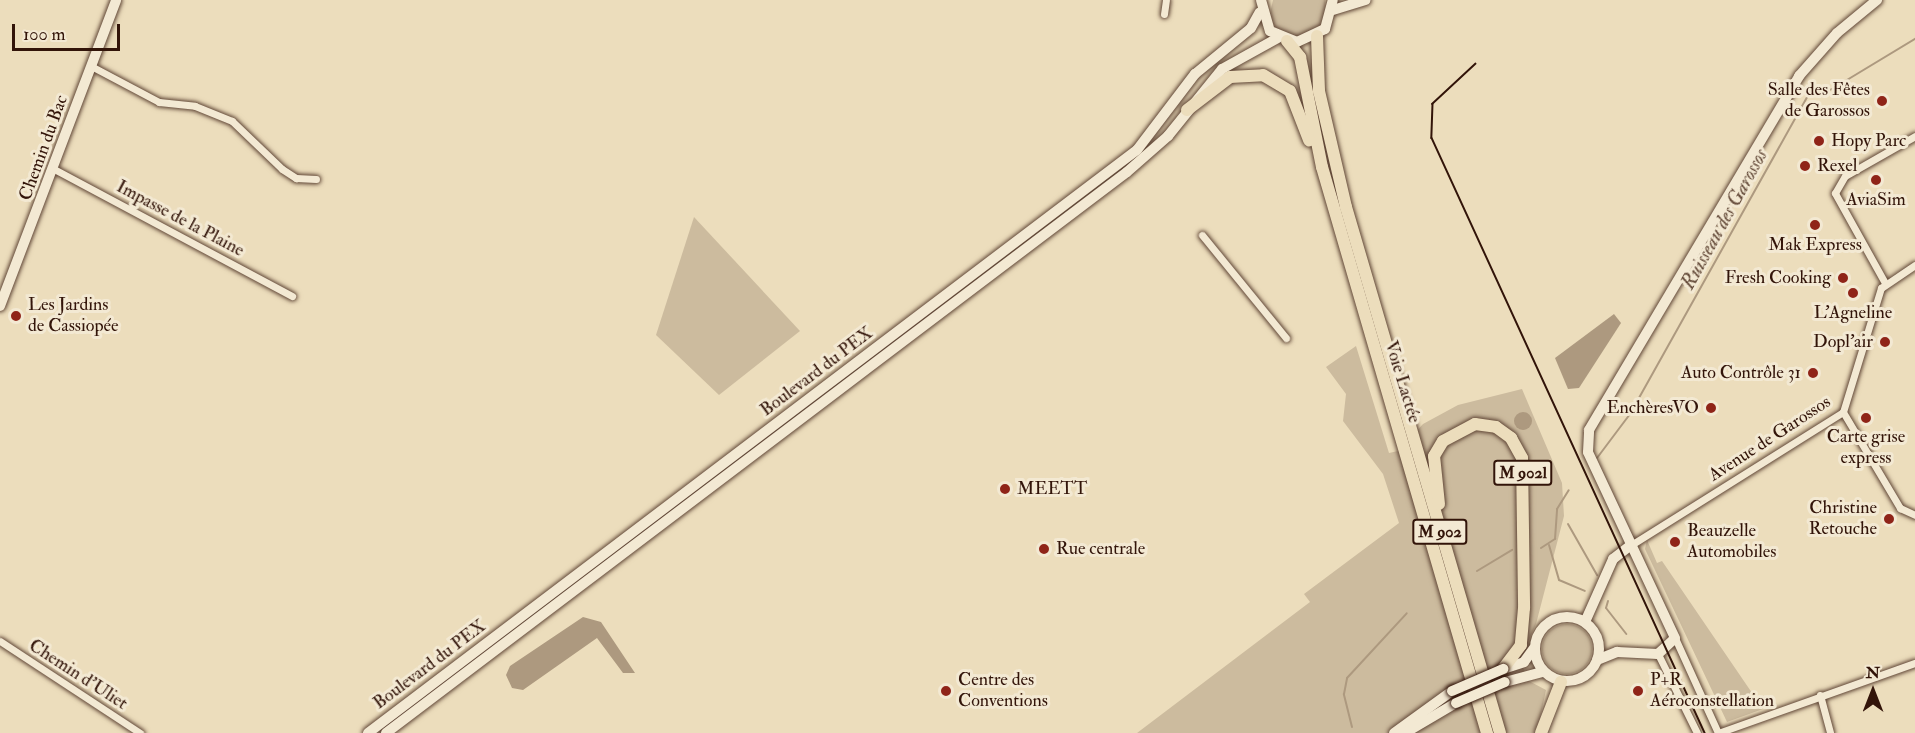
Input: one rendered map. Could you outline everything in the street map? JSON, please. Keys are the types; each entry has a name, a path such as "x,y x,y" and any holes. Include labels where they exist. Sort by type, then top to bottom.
{"highway":[{"name":"Voie Lactée","path":"1317,36 1319,91 1365,268 1500,733"},
{"name":"Voie Lactée","path":"1283,39 1299,57 1336,220 1487,733"},
{"path":"1187,110 1230,77 1249,74 1276,80 1298,105 1336,220"},
{"name":"M 902l","path":"1438,525 1442,519 1434,456 1443,441 1475,424 1505,433 1522,458 1524,608 1521,645 1503,669"},
{"path":"1541,733 1561,682"}],"main road":[{"name":"Chemin du Bac","path":"0,306 54,169 116,0"},
{"path":"1261,0 1260,12 1283,39"},
{"path":"1317,36 1333,5 1365,0"},
{"path":"1534,648 1544,672 1561,682 1587,674 1597,660 1617,652 1658,654 1675,638 1588,452 1589,430 1799,76 1837,33 1876,0"},
{"name":"Boulevard du PEX","path":"368,733 1137,150 1195,74 1251,28 1260,12"},
{"name":"Boulevard du PEX","path":"386,733 1127,172 1237,56 1283,39 1317,36"},
{"path":"1585,622 1613,559 1630,545"},
{"path":"1394,733 1452,691 1524,662 1549,622 1569,617 1585,622 1597,639 1597,660"},
{"path":"1405,733 1455,703 1505,682 1544,672"}],"street":[{"path":"1164,14 1166,0"},
{"path":"91,66 159,102 195,106 232,121 282,169 296,178 316,179"},
{"path":"1915,136 1845,176 1835,193 1885,283 1915,266"},
{"name":"Impasse de la Plaine","path":"54,169 292,296"},
{"path":"1202,235 1286,338"},
{"name":"Avenue de Garossos","path":"1630,545 1843,412 1885,283"},
{"path":"1843,412 1900,508 1915,515"},
{"path":"1675,638 1718,733 1915,663"},
{"name":"Chemin d'Uliet","path":"0,641 140,733"},
{"path":"1658,654 1697,733"},
{"path":"1820,695 1830,733"}],"shaded area":[{"path":"1273,0 1325,0 1326,11 1318,29 1302,37 1280,33 1269,18"},
{"path":"694,217 800,331 719,395 656,335"},
{"path":"1614,314 1621,323 1579,388 1568,389 1555,358"},
{"path":"1356,346 1389,453 1398,451 1423,424 1458,405 1522,389 1562,483 1564,516 1536,624 1520,660 1529,681 1546,690 1537,733 1137,733 1310,602 1304,594 1399,523 1383,474 1343,421 1346,394 1326,367"},
{"path":"1523,412 1529,415 1532,421 1529,427 1523,430 1517,427 1514,421 1517,415"},
{"path":"1647,540 1657,563 1662,561 1763,709 1727,722 1645,549"},
{"path":"583,617 601,622 635,673 623,673 597,638 523,690 512,688 506,675 510,666"},
{"path":"1562,624 1572,624 1585,631 1592,644 1592,654 1585,667 1572,674 1562,674 1553,670 1546,663 1542,654 1542,644 1546,635 1553,628"}],"waterway":[{"name":"Ruisseau des Garossos","path":"1597,458 1630,414 1808,96 1832,89 1915,39"},
{"name":"Ruisseau des Garossos","path":"1541,548 1555,539 1557,509 1569,490"},
{"path":"1568,524 1597,575"},
{"path":"1549,545 1559,580 1585,591"},
{"name":"Ruisseau des Garossos","path":"1477,571 1512,550"},
{"path":"1608,601 1606,608 1626,634"},
{"name":"Ruisseau des Garossos","path":"1352,727 1344,694 1347,678 1407,613"}],"tram line":[{"path":"1476,64 1433,104 1432,138 1705,733"}],"place":[{"name":"Salle des Fêtes de Garossos","path":"1882,101"},
{"name":"Hopy Parc","path":"1819,141"},
{"name":"Rexel","path":"1805,166"},
{"name":"AviaSim","path":"1876,180"},
{"name":"Mak Express","path":"1815,225"},
{"name":"Fresh Cooking","path":"1843,278"},
{"name":"L'Agneline","path":"1853,293"},
{"name":"Les Jardins de Cassiopée","path":"16,316"},
{"name":"Dopl'air","path":"1885,342"},
{"name":"Auto Contrôle 31","path":"1813,373"},
{"name":"EnchèresVO","path":"1711,408"},
{"name":"Carte grise express","path":"1866,418"},
{"name":"MEETT","path":"1005,489"},
{"name":"Christine Retouche","path":"1889,519"},
{"name":"Beauzelle Automobiles","path":"1675,542"},
{"name":"Rue centrale","path":"1044,549"},
{"name":"Centre des Conventions","path":"946,691"},
{"name":"P+R Aéroconstellation","path":"1638,691"}]}
